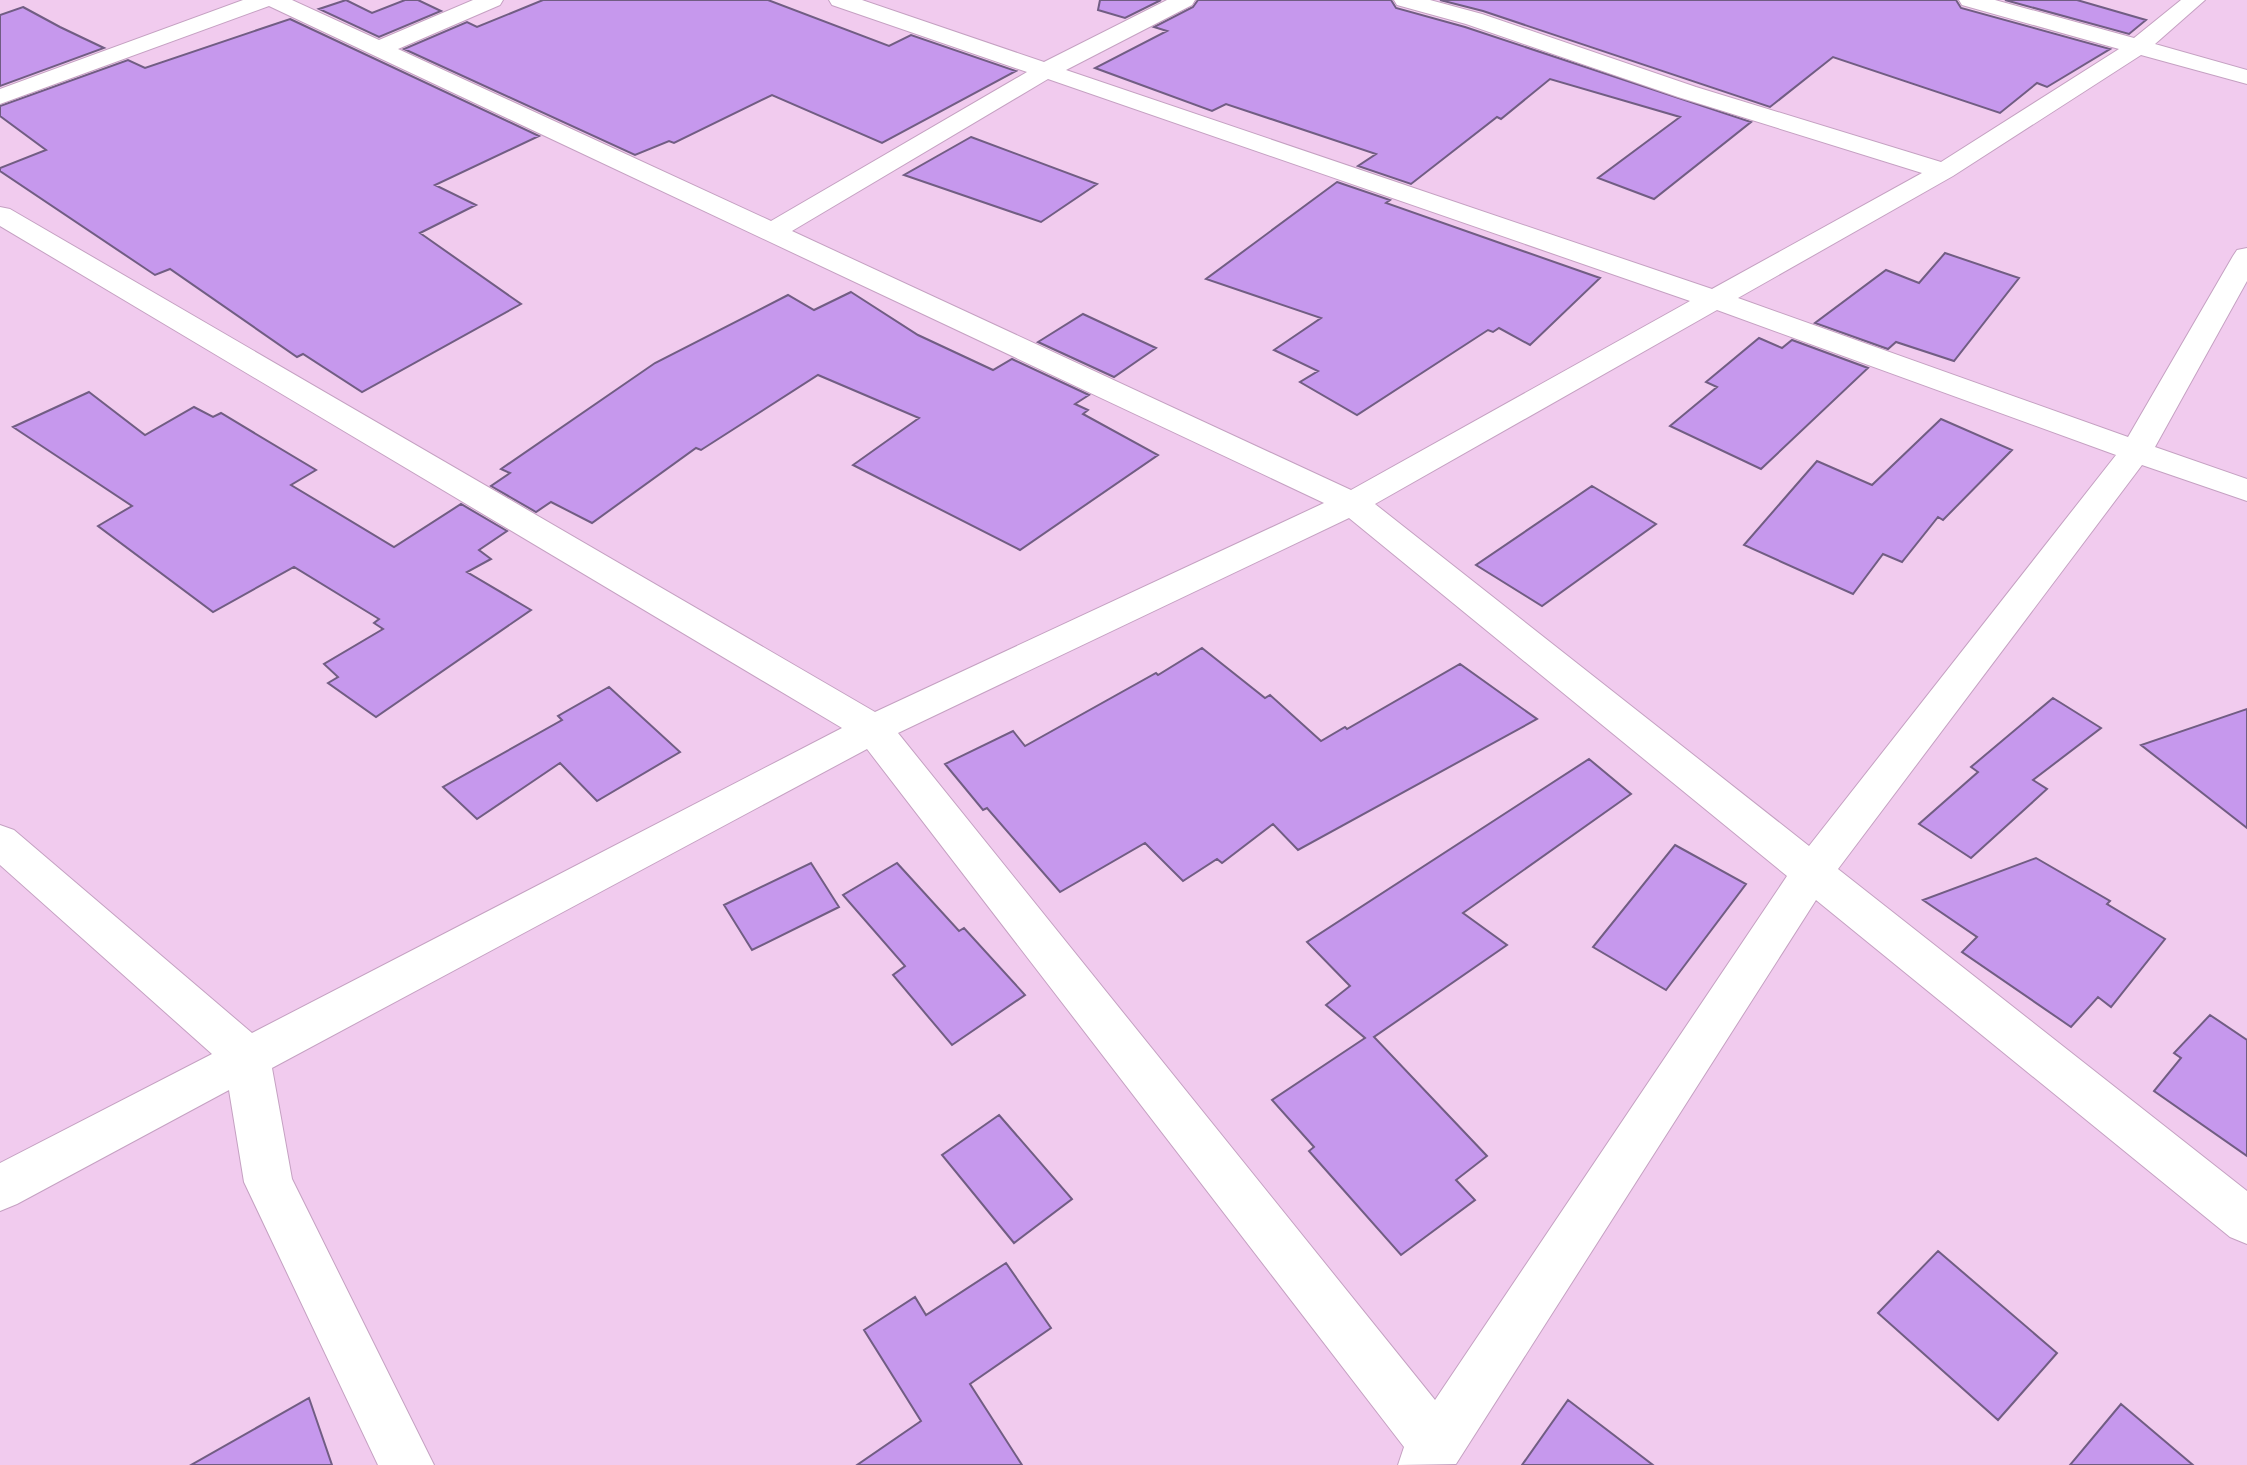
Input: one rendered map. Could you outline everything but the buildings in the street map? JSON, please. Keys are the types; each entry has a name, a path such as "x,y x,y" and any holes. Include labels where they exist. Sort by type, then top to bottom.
{"street":[{"path":"0,97 264,0"},
{"path":"274,0 1352,503 2247,1221"},
{"path":"379,49 492,0"},
{"path":"840,0 1712,299 2247,491"},
{"path":"772,232 1045,71 1184,0"},
{"path":"1405,0 1474,19 1687,92 1944,172"},
{"path":"1970,0 2247,77"},
{"path":"0,1188 873,729 1352,503 1712,299 1944,172 2139,46 2194,0"},
{"path":"0,215 873,729 1430,1455 1811,873 2136,451 2247,257"},
{"path":"0,841 247,1057 268,1182 407,1465"}]}
